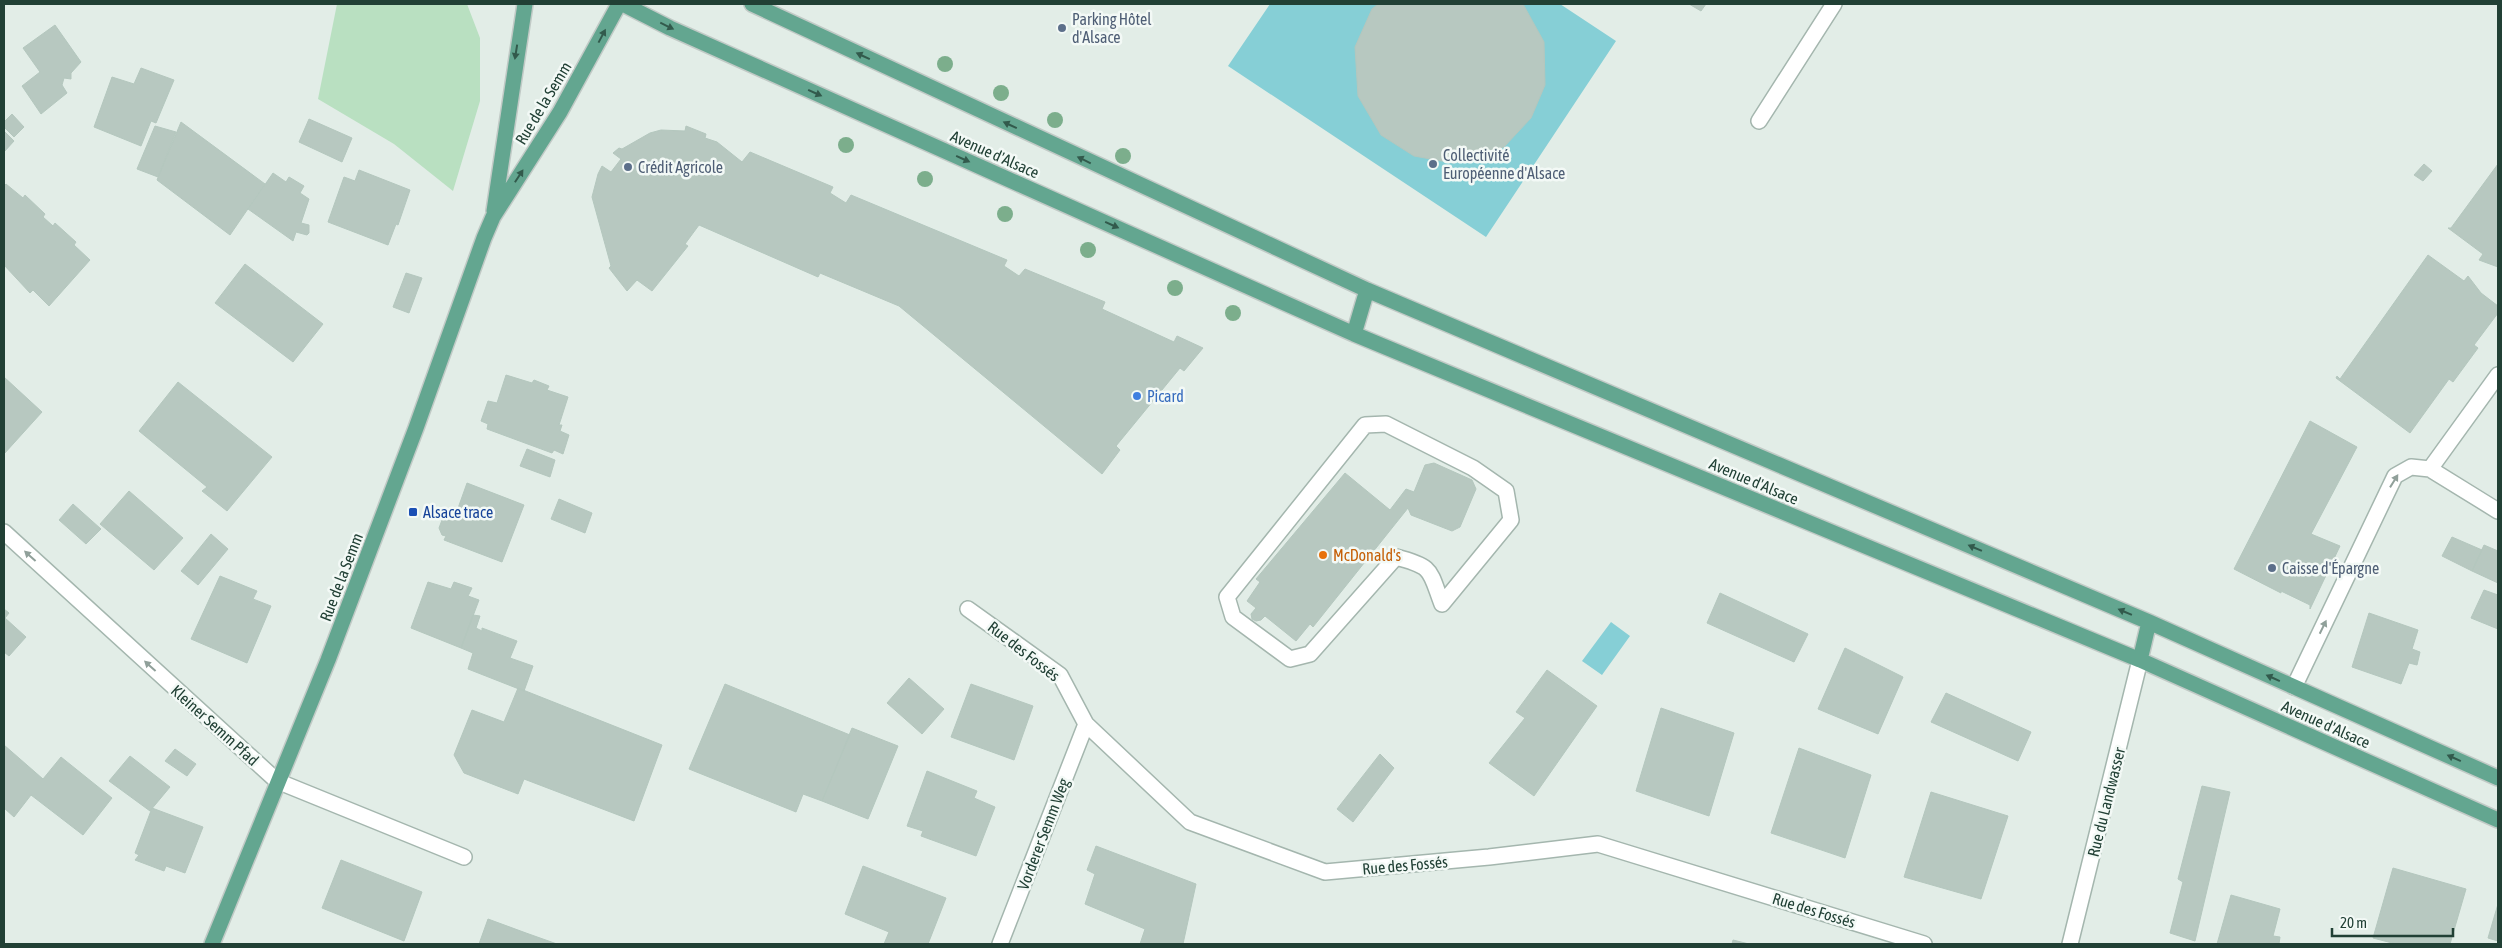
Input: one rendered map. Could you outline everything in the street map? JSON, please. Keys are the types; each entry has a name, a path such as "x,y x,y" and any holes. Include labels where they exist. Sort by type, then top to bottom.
{"main road":[{"name":"Rue de la Semm","path":"212,944 335,642 493,217 525,4"},
{"name":"Rue de la Semm","path":"493,217 560,112 619,4"},
{"name":"Avenue d'Alsace","path":"623,4 679,32 1354,334 2140,660 2498,820"},
{"name":"Avenue d'Alsace","path":"752,4 1367,290 2149,622 2498,778"},
{"path":"1354,334 1367,290"},
{"path":"2140,660 2149,622"}],"street":[{"path":"1759,121 1834,4"},
{"path":"2430,469 2498,375"},
{"path":"1386,424 1473,468 1506,492 1511,520 1442,604 1429,570 1417,563 1396,557 1310,654 1290,659 1233,617 1228,597 1365,425 1386,424"},
{"path":"2294,687 2395,476 2410,467 2430,469 2498,511"},
{"name":"Kleiner Semm Pfad","path":"4,532 277,781 464,857"},
{"name":"Rue des Fossés","path":"968,609 1060,675 1086,724 1190,822 1326,872 1488,857 1598,844 1924,944"},
{"name":"Rue du Landwasser","path":"2070,944 2140,660"},
{"name":"Vorderer Semm Weg","path":"1000,944 1086,724"}],"green space":[{"path":"337,4 467,4 480,38 480,101 453,191 394,144 318,99"}],"water":[{"path":"1270,4 1560,4 1616,41 1486,237 1228,66"},
{"path":"1611,622 1630,636 1602,675 1582,661"}],"building":[{"path":"1378,4 1523,4 1544,42 1545,85 1531,118 1504,147 1453,163 1414,156 1381,135 1358,96 1355,47 1372,9"},
{"path":"1689,4 1706,4 1701,11"},
{"path":"55,25 81,62 71,73 71,79 64,78 62,85 67,93 41,114 22,86 40,72 23,48"},
{"path":"141,68 174,80 156,123 151,121 141,146 94,127 112,77 134,84"},
{"path":"12,114 24,127 14,137 4,127 4,122"},
{"path":"309,119 352,138 342,162 299,142"},
{"path":"181,122 265,184 230,235 157,180"},
{"path":"155,126 176,132 158,177 137,169"},
{"path":"686,126 706,134 705,138 717,142 742,162 750,152 833,187 830,193 846,203 851,195 1007,260 1004,266 1019,276 1025,269 1105,302 1102,309 1174,342 1177,336 1203,348 1184,371 1180,368 1116,446 1120,450 1102,474 899,306 820,273 818,277 699,225 685,244 688,246 652,291 637,280 627,291 609,268 611,266 592,197 598,174 602,166 611,172 621,159 613,153 619,148 622,149 650,133 661,130 685,131"},
{"path":"4,131 14,141 4,152"},
{"path":"2424,164 2432,171 2423,181 2414,175"},
{"path":"2498,164 2498,267 2479,260 2483,254 2448,228 2451,228"},
{"path":"359,170 410,190 398,225 396,224 388,245 328,222 344,177 355,181"},
{"path":"273,173 286,182 289,177 304,186 300,193 309,199 301,223 309,225 309,233 307,235 296,232 293,241 248,209"},
{"path":"6,184 23,198 25,195 45,214 43,217 53,226 55,223 76,242 74,245 90,260 49,306 33,290 30,293 4,265 4,186"},
{"path":"2428,255 2464,281 2468,276 2481,293 2498,306 2498,313 2474,345 2478,348 2453,382 2449,379 2410,433 2336,378 2337,376 2340,379"},
{"path":"245,264 323,324 293,362 215,303"},
{"path":"406,273 422,278 409,313 393,307"},
{"path":"506,375 532,383 534,380 549,386 547,390 568,397 559,425 562,425 560,431 569,435 563,454 554,450 552,453 487,429 488,424 481,421 488,401 497,403"},
{"path":"4,377 42,412 4,454"},
{"path":"178,382 272,457 227,511 202,491 207,487 139,431"},
{"path":"2310,421 2357,447 2311,534 2340,546 2310,609 2310,605 2281,591 2281,593 2234,569"},
{"path":"527,449 555,460 550,477 520,466"},
{"name":"McDonald's","path":"1434,463 1472,480 1476,489 1460,527 1452,531 1411,515 1408,508 1313,627 1310,624 1296,641 1265,616 1261,620 1256,621 1252,619 1251,614 1256,608 1247,601 1260,582 1256,579 1345,473 1390,510 1406,489 1414,492 1425,465"},
{"path":"467,483 524,505 502,562 444,540 446,536 442,535 439,528 445,512 457,511"},
{"path":"129,491 183,538 154,570 100,524"},
{"path":"559,499 592,513 585,533 551,519"},
{"path":"73,504 101,529 86,544 59,520"},
{"path":"211,534 228,549 198,585 181,571"},
{"path":"2452,537 2482,550 2472,571 2442,556"},
{"path":"2484,545 2498,551 2498,583 2472,571"},
{"path":"220,576 257,591 253,599 271,606 247,663 191,639"},
{"path":"428,582 451,589 454,582 472,588 468,596 479,600 461,648 411,628"},
{"path":"2484,590 2498,595 2498,629 2471,618"},
{"path":"1720,593 1808,634 1794,662 1707,623"},
{"path":"4,609 9,613 5,618 26,637 9,656 4,652"},
{"path":"2369,613 2418,630 2412,649 2420,652 2417,665 2409,663 2401,684 2352,667"},
{"path":"473,615 480,616 476,628 482,631 482,628 517,641 510,658 533,666 524,691 468,669 473,653 461,648"},
{"path":"1845,648 1903,677 1878,734 1818,709"},
{"path":"1547,670 1597,706 1534,796 1489,763 1525,718 1516,712"},
{"path":"909,678 944,709 922,734 887,703"},
{"path":"725,684 850,735 822,801 803,794 796,812 689,769"},
{"path":"971,684 1033,706 1014,760 951,737"},
{"path":"518,688 662,745 634,821 524,779 518,794 464,773 454,755 472,710 504,722"},
{"path":"1946,693 2031,732 2018,761 1931,722"},
{"path":"1661,708 1734,733 1709,816 1636,791"},
{"path":"852,728 898,746 868,819 822,801"},
{"path":"4,745 43,779 61,757 112,798 83,835 31,795 14,817 4,808"},
{"path":"1799,748 1871,775 1845,858 1771,833"},
{"path":"175,749 196,764 187,776 165,761"},
{"path":"1380,754 1394,768 1353,822 1337,809"},
{"path":"130,756 170,787 150,811 109,781"},
{"path":"927,771 977,791 974,798 995,807 976,856 921,836 923,831 907,826"},
{"path":"2202,786 2230,792 2195,941 2170,933 2183,882 2178,879"},
{"path":"1931,792 2008,816 1981,899 1904,877"},
{"path":"152,808 203,827 185,873 166,866 164,871 135,860 139,855 135,853"},
{"path":"1096,846 1196,884 1183,944 1140,944 1145,929 1085,904 1095,874 1087,870"},
{"path":"341,860 422,892 404,941 322,908"},
{"path":"863,866 946,898 928,944 884,944 889,932 845,914"},
{"path":"2393,868 2466,889 2450,944 2396,944 2373,938"},
{"path":"2231,895 2280,909 2273,936 2280,937 2279,944 2217,944"},
{"path":"2498,904 2498,941 2488,938"},
{"path":"488,919 526,933 557,944 479,944"},
{"path":"1733,940 1749,944 1732,944"}],"place":[{"name":"Parking Hôtel d'Alsace","path":"1062,28"},
{"name":"Collectivité Européenne d'Alsace","path":"1433,164"},
{"name":"Crédit Agricole","path":"628,167"},
{"name":"Picard","path":"1137,396"},
{"name":"Alsace trace","path":"413,512"},
{"name":"McDonald's","path":"1323,555"},
{"name":"Caisse d'Épargne","path":"2272,568"}]}
